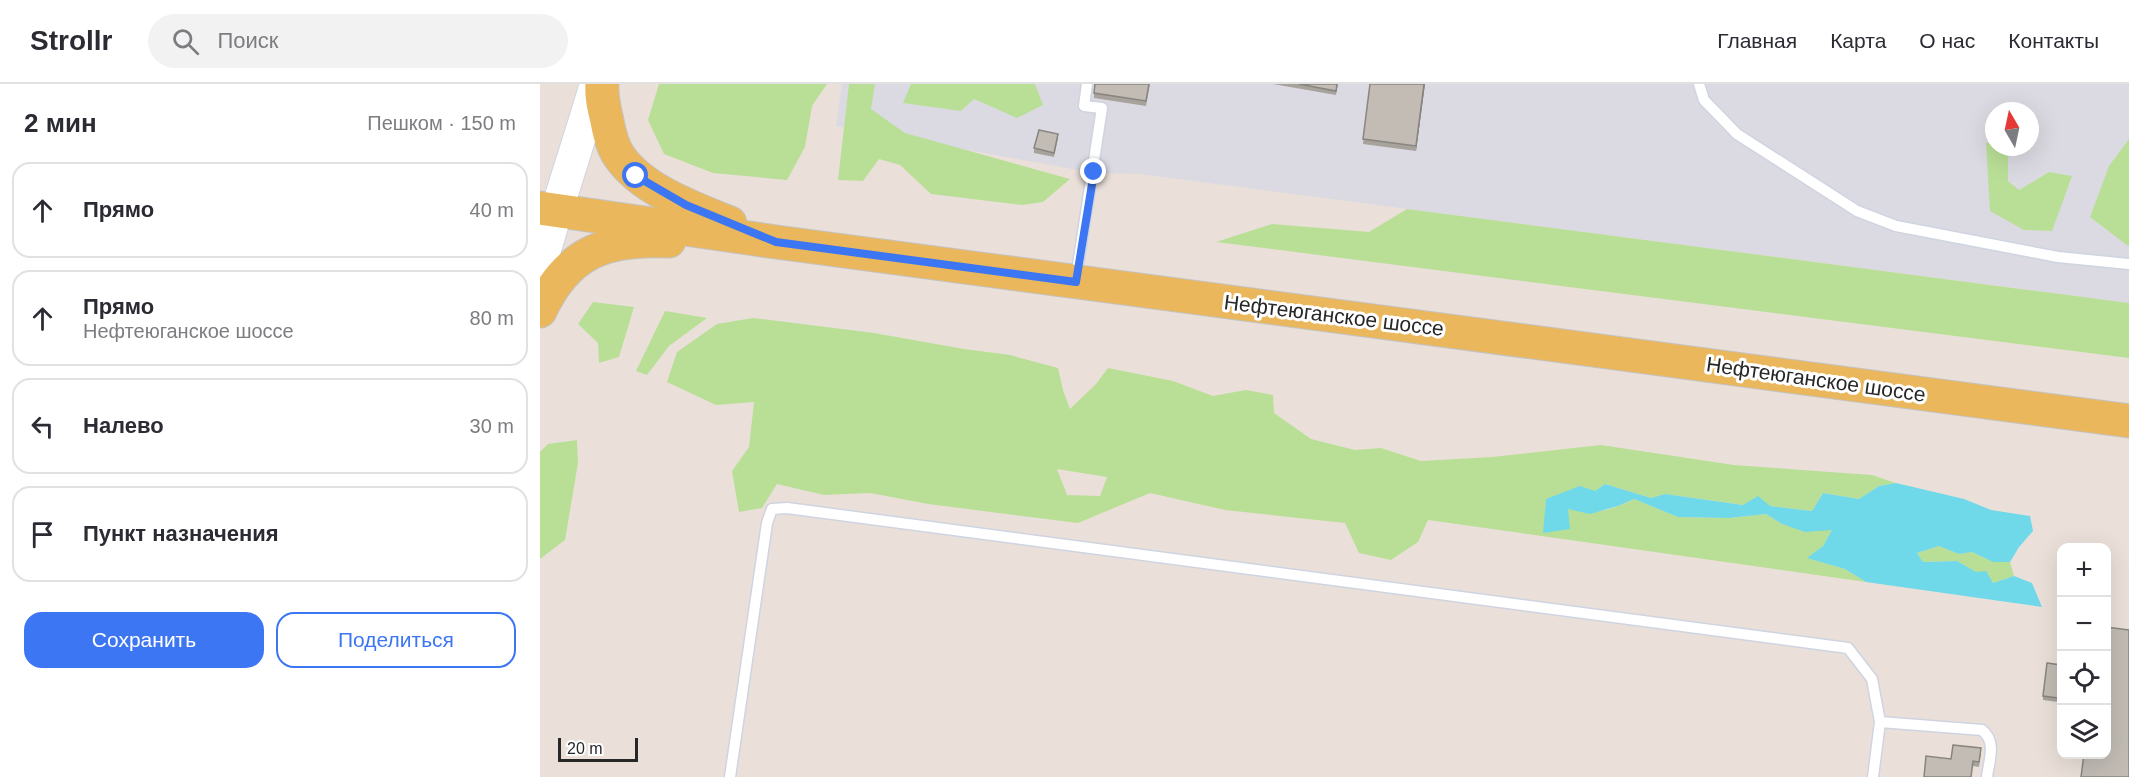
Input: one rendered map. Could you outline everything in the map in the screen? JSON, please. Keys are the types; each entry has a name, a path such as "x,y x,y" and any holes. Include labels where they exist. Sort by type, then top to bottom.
{"main road":[{"path":"540,267 548,210 578,145 596,84"},
{"path":"602,84 601,95 609,132 618,155 636,176 686,205 776,242"},
{"name":"Нефтеюганское шоссе","path":"548,210 2129,421"},
{"path":"540,311 547,296 574,262 594,250 649,240 776,242"}],"lane":[{"path":"1076,282 1102,108 1084,106 1088,84"},
{"path":"1699,84 1704,100 1737,134 1857,211 1896,226 1919,231 2058,257 2129,264"},
{"path":"730,777 766,523 772,509 787,508 1848,648 1872,679 1880,722 1873,777"},
{"path":"1880,722 1982,730 1989,736 1992,744 1987,777"}],"shaded area":[{"path":"842,84 2129,84 2129,303 1139,174 1094,173 836,126"}],"green space":[{"path":"659,84 827,84 812,106 805,147 787,180 713,173 664,154 648,120"},
{"path":"849,84 875,84 871,109 905,133 1070,179 1043,202 1022,205 931,194 900,165 879,159 863,181 838,180"},
{"path":"911,84 1035,84 1043,105 1017,118 974,99 961,111 903,103"},
{"path":"2129,139 2128,246 2090,217 2109,166"},
{"path":"1987,156 2008,156 2008,181 2019,190 2049,172 2072,176 2052,231 2024,230 1990,211"},
{"path":"1407,209 2129,303 2129,358 1216,242 1272,224 1369,232"},
{"path":"593,302 634,307 619,357 599,363 598,343 578,324"},
{"path":"665,311 707,318 669,346 647,375 636,371"},
{"path":"753,318 874,333 1010,355 1058,368 1070,409 1096,384 1108,368 1173,381 1213,396 1246,390 1273,395 1274,413 1311,439 1355,450 1381,448 1421,461 1492,457 1601,445 1734,465 1872,475 1896,483 1879,486 1859,499 1823,493 1812,511 1744,505 1665,494 1651,498 1605,484 1595,491 1546,499 1544,533 1568,509 1587,512 1602,511 1634,499 1678,517 1729,518 1766,514 1782,524 1832,530 1823,546 1808,558 1845,569 1866,582 1428,520 1418,542 1391,560 1359,553 1345,523 1225,510 1150,493 1078,523 928,504 870,493 824,495 777,484 762,508 739,512 732,471 749,447 754,402 716,405 667,382 677,352 717,324","holes":["1057,469 1107,477 1100,496 1067,495"]},
{"path":"577,440 578,463 565,540 540,559 540,452 548,444"},
{"path":"1939,546 1959,554 1972,552 1993,562 2010,562 2014,576 1993,583 1957,561 1923,562 1917,553"}],"water":[{"path":"1896,483 1964,499 1991,510 2030,516 2033,531 2010,562 1993,562 1972,552 1959,554 1939,546 1917,553 1923,562 1957,561 1976,572 1986,571 1993,583 2014,576 2032,583 2042,607 1866,582 1845,569 1807,558 1823,546 1832,530 1805,532 1782,524 1766,514 1729,518 1678,517 1634,499 1590,514 1568,509 1570,529 1543,533 1546,499 1580,486 1595,491 1605,484 1651,498 1665,494 1743,505 1758,496 1770,506 1812,511 1823,493 1859,499 1879,486"}],"building":[{"path":"1095,84 1149,84 1146,101 1094,93"},
{"path":"1299,84 1337,84 1336,91"},
{"path":"1370,84 1424,84 1416,146 1363,139"},
{"path":"1039,130 1058,134 1054,153 1034,148"},
{"path":"2111,628 2129,630 2129,777 2081,777 2083,759 2111,759"},
{"path":"2047,663 2057,664 2057,698 2043,696"},
{"path":"1953,745 1981,748 1979,762 1973,761 1971,777 1924,777 1926,756 1951,759"}],"route":[{"path":"636,176 686,205 776,242 1076,282 1094,172"}]}
